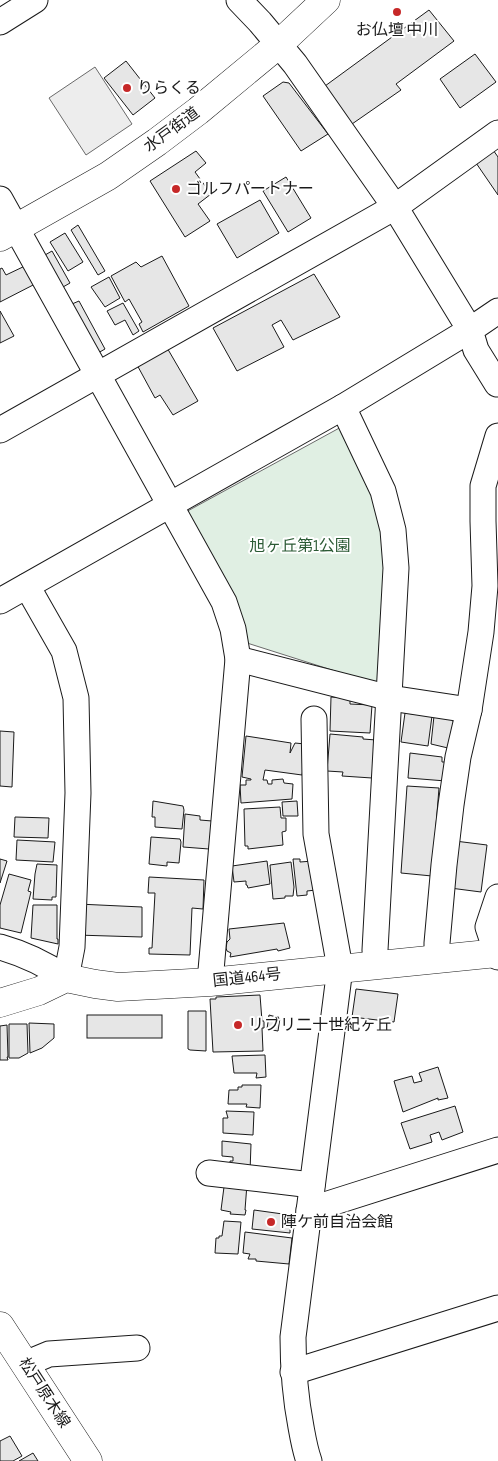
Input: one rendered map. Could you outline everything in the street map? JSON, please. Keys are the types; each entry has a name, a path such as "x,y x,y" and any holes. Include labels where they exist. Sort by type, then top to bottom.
{"main road":[{"name":"水戸街道","path":"8,232 108,176 157,142 198,111 279,44 326,0"},
{"name":"国道464号","path":"66,978 118,987 210,982 497,954"},
{"path":"0,1002 39,991 66,978"},
{"name":"松戸原木線","path":"1,1330 88,1461"}],"street":[{"path":"0,22 35,0"},
{"path":"239,0 295,64 395,207 470,330 476,350 497,384"},
{"path":"0,430 395,207 498,133"},
{"path":"0,199 8,232 33,260 98,374 224,602 233,629 238,659 210,982"},
{"path":"0,601 343,407 498,311"},
{"path":"343,407 383,491 393,530 396,568 375,950 376,965"},
{"path":"438,959 437,943 444,865 458,757 469,710 485,586 484,486 498,436"},
{"path":"0,947 20,952 45,964 66,978 72,947 78,793 76,698 64,651 26,586"},
{"path":"238,659 390,698 469,710"},
{"path":"309,1461 296,1402 293,1372 294,1336 340,968 316,834 314,719"},
{"path":"497,954 488,927 498,897"},
{"path":"309,1210 498,1150"},
{"path":"209,1173 312,1185"},
{"path":"293,1372 498,1308"},
{"path":"25,1364 49,1354 136,1348"}],"green space":[{"name":"旭ヶ丘第1公園","path":"343,426 374,493 387,542 379,685 247,643 184,513"}],"shaded area":[{"path":"95,67 132,124 86,155 49,98"}],"building":[{"path":"429,10 454,41 396,84 401,90 352,124 325,86"},
{"path":"475,54 496,82 460,108 440,79"},
{"path":"126,61 155,98 133,115 104,78"},
{"path":"283,82 289,83 328,134 301,151 263,96"},
{"path":"491,147 498,157 498,195 474,160"},
{"path":"196,151 206,163 195,172 211,194 198,204 210,221 185,237 150,181"},
{"path":"286,177 311,218 288,232 263,191"},
{"path":"260,200 279,233 237,258 217,224"},
{"path":"78,225 105,271 98,275 71,230"},
{"path":"65,233 83,262 68,271 50,242"},
{"path":"52,251 70,283 63,287 45,255"},
{"path":"162,256 189,306 143,332 139,324 142,322 129,299 125,302 111,276 136,262 141,267"},
{"path":"27,265 37,283 0,302 0,269 2,268 6,275"},
{"path":"314,274 340,317 293,340 281,320 272,325 284,347 237,371 213,328"},
{"path":"109,277 120,298 105,307 91,287"},
{"path":"79,301 105,349 98,353 72,304"},
{"path":"123,303 139,331 133,335 125,320 115,325 107,311"},
{"path":"0,311 14,336 0,343"},
{"path":"166,346 198,401 173,415 160,395 155,398 136,363"},
{"path":"331,697 350,698 350,704 372,705 370,733 330,731"},
{"path":"405,713 432,716 428,746 401,742"},
{"path":"434,716 454,719 453,722 456,723 448,748 431,744"},
{"path":"0,731 14,732 12,787 0,786"},
{"path":"330,734 376,740 372,778 342,776 343,772 327,771"},
{"path":"246,736 291,743 290,753 295,743 305,744 302,775 265,770 263,780 267,780 268,784 272,784 272,780 283,779 284,783 293,784 292,799 241,803 240,785 246,785 246,780 251,780 242,777"},
{"path":"410,753 442,757 442,762 448,762 446,781 408,778"},
{"path":"407,786 439,788 432,876 401,873"},
{"path":"153,801 183,806 182,829 155,827 155,817 152,817"},
{"path":"297,801 298,816 283,816 282,802"},
{"path":"280,807 281,818 286,818 286,831 282,832 283,845 248,849 248,846 245,846 244,809"},
{"path":"185,814 200,816 200,820 212,821 209,849 183,847"},
{"path":"15,817 49,818 48,838 14,837"},
{"path":"151,837 180,839 179,863 167,862 167,866 149,864"},
{"path":"17,840 55,842 53,862 16,860"},
{"path":"455,841 487,845 481,892 450,888"},
{"path":"0,859 7,861 0,883"},
{"path":"293,859 300,859 300,862 313,861 316,890 307,891 307,895 297,896"},
{"path":"267,861 270,884 248,888 246,881 234,882 232,866"},
{"path":"291,862 294,887 293,896 273,899 270,865"},
{"path":"37,864 57,865 56,897 52,897 52,900 33,899"},
{"path":"9,874 31,880 28,891 31,892 21,933 0,928 0,905"},
{"path":"149,877 204,880 203,909 192,908 190,955 149,954 149,948 152,948 155,893 148,893"},
{"path":"78,904 142,907 142,937 76,935"},
{"path":"33,905 57,905 58,944 31,938"},
{"path":"284,923 290,948 230,957 231,953 226,948 227,942 230,939 229,929"},
{"path":"356,989 398,994 394,1022 352,1017"},
{"name":"リブリ二十世紀ヶ丘","path":"260,995 262,1021 264,1021 264,1028 262,1028 263,1051 213,1052 210,999 216,999 216,997"},
{"path":"188,1011 206,1011 206,1051 188,1049"},
{"path":"87,1015 162,1015 162,1038 87,1038"},
{"path":"269,1015 280,1018 278,1031 267,1029"},
{"path":"29,1023 54,1024 54,1038 42,1048 30,1053"},
{"path":"9,1024 27,1024 28,1053 19,1058 9,1058"},
{"path":"7,1025 8,1060 0,1060 0,1026"},
{"path":"265,1055 266,1077 256,1078 257,1073 234,1073 232,1056"},
{"path":"438,1067 448,1098 438,1100 438,1098 403,1112 394,1081 412,1076 414,1083 422,1081 419,1073"},
{"path":"242,1085 261,1085 260,1108 246,1107 247,1104 228,1104 229,1090 238,1090 238,1087 242,1087"},
{"path":"455,1106 463,1132 442,1140 439,1132 430,1135 432,1142 410,1149 401,1123"},
{"path":"226,1111 254,1112 253,1135 223,1133 223,1118 228,1118"},
{"path":"222,1141 251,1144 250,1172 230,1171 230,1161 233,1161 233,1157 222,1156"},
{"path":"247,1184 245,1215 230,1214 231,1212 221,1210 224,1187"},
{"path":"254,1210 290,1215 290,1233 252,1229"},
{"path":"224,1221 241,1222 238,1254 215,1253 216,1238 222,1236"},
{"path":"245,1232 292,1238 289,1264 248,1259 250,1254 243,1253"},
{"path":"10,1436 22,1456 13,1461 0,1461 0,1441"},
{"path":"33,1453 38,1461 19,1461"}],"place":[{"name":"お仏壇 中川","path":"397,12"},
{"name":"りらくる","path":"127,88"},
{"name":"ゴルフパートナー","path":"176,189"},
{"name":"リブリ二十世紀ヶ丘","path":"238,1025"},
{"name":"陣ケ前自治会館","path":"271,1222"}]}
